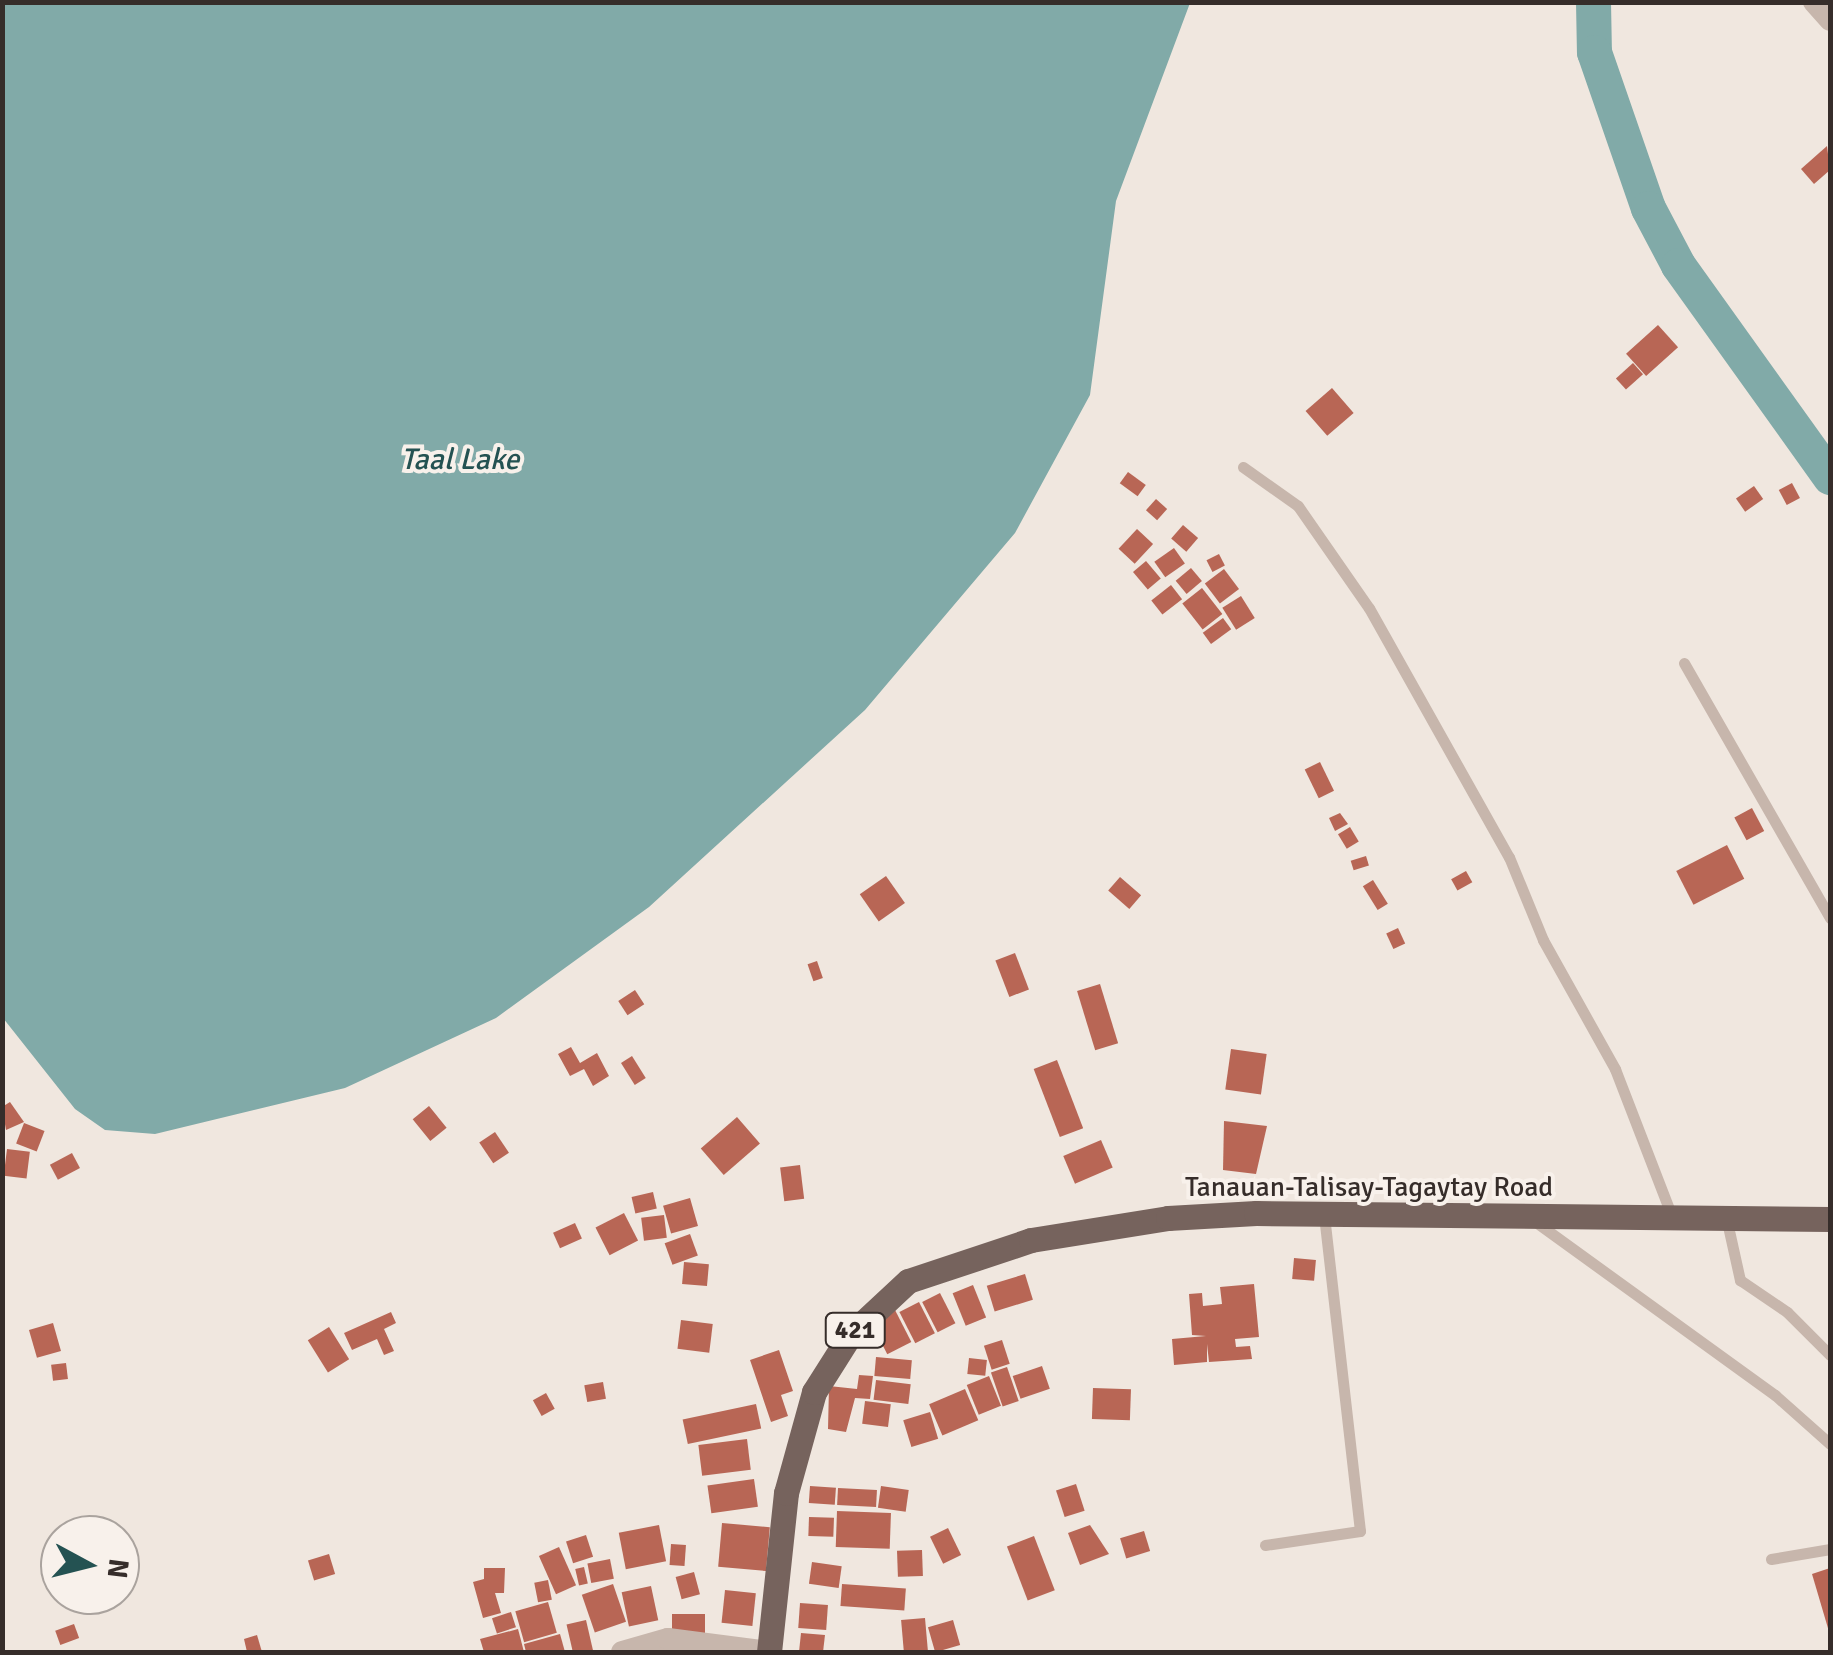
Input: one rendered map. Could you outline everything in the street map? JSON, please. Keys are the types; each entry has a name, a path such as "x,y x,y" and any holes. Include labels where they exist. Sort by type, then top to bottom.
{"main road":[{"name":"Tanauan-Talisay-Tagaytay Road","path":"769,1652 786,1493 814,1392 877,1304 908,1281 1031,1240 1168,1218 1324,1213 1830,1218"}],"street":[{"path":"1814,2 1830,20"},
{"path":"622,1652 668,1640 769,1652"}],"lane":[{"path":"1243,467 1298,506 1369,608 1509,857 1544,940 1615,1068 1672,1216"},
{"path":"1684,663 1830,918"},
{"path":"1264,1545 1360,1531 1324,1213"},
{"path":"1525,1215 1775,1395 1830,1444"},
{"path":"1726,1217 1740,1280 1787,1312 1830,1355"},
{"path":"1771,1560 1830,1549"}],"water":[{"name":"Taal Lake","path":"2,3 1190,3 1116,201 1090,395 1015,533 865,710 649,907 496,1018 345,1088 155,1134 105,1130 75,1109 3,1018"}],"building":[{"path":"1827,146 1830,170 1814,184 1801,169"},
{"path":"1658,325 1678,347 1646,376 1626,354"},
{"path":"1633,363 1643,374 1626,390 1616,378"},
{"path":"1332,388 1354,413 1327,436 1306,411"},
{"path":"1128,472 1146,485 1138,496 1120,483"},
{"path":"1792,483 1800,498 1787,505 1779,490"},
{"path":"1754,486 1763,499 1745,512 1736,499"},
{"path":"1156,499 1167,509 1157,520 1146,510"},
{"path":"1183,525 1198,538 1186,552 1171,539"},
{"path":"1137,529 1153,544 1135,564 1119,549"},
{"path":"1174,548 1185,564 1165,577 1154,562"},
{"path":"1219,554 1225,566 1212,572 1207,560"},
{"path":"1146,561 1161,579 1148,590 1133,572"},
{"path":"1191,568 1202,581 1187,594 1176,581"},
{"path":"1224,569 1239,589 1220,603 1205,583"},
{"path":"1171,585 1182,599 1162,615 1151,600"},
{"path":"1202,588 1222,614 1203,629 1182,603"},
{"path":"1241,596 1255,618 1236,630 1222,608"},
{"path":"1223,618 1231,629 1211,644 1203,633"},
{"path":"1320,762 1334,791 1319,798 1305,769"},
{"path":"1752,808 1764,831 1747,840 1734,817"},
{"path":"1340,813 1348,824 1335,831 1329,818"},
{"path":"1350,827 1359,842 1347,849 1338,834"},
{"path":"1727,845 1744,879 1693,905 1676,871"},
{"path":"1366,856 1369,866 1354,870 1351,861"},
{"path":"1466,871 1472,882 1457,891 1451,879"},
{"path":"886,876 905,903 879,921 860,894"},
{"path":"1120,877 1141,895 1129,909 1108,891"},
{"path":"1373,880 1388,904 1378,910 1363,886"},
{"path":"1398,928 1405,943 1393,949 1386,933"},
{"path":"1015,953 1029,989 1009,997 995,961"},
{"path":"817,961 823,978 813,981 808,964"},
{"path":"1100,984 1118,1043 1095,1050 1077,991"},
{"path":"635,990 644,1004 627,1015 618,1001"},
{"path":"571,1047 580,1063 597,1053 609,1076 593,1086 584,1069 570,1076 558,1054"},
{"path":"1231,1049 1267,1054 1261,1095 1225,1090"},
{"path":"632,1056 646,1078 635,1085 621,1063"},
{"path":"1057,1060 1083,1128 1060,1137 1034,1069"},
{"path":"10,1102 24,1122 6,1130 2,1107"},
{"path":"429,1106 447,1128 430,1141 413,1119"},
{"path":"737,1117 760,1143 724,1175 701,1148"},
{"path":"1224,1121 1267,1126 1256,1174 1223,1170"},
{"path":"24,1123 45,1131 37,1151 16,1144"},
{"path":"495,1132 509,1153 493,1163 479,1143"},
{"path":"1101,1140 1113,1168 1075,1184 1063,1156"},
{"path":"7,1149 30,1152 27,1179 4,1176"},
{"path":"72,1153 80,1168 58,1180 50,1165"},
{"path":"800,1165 804,1199 784,1201 780,1167"},
{"path":"653,1192 657,1209 635,1214 632,1197"},
{"path":"690,1198 698,1226 671,1234 663,1206"},
{"path":"624,1213 638,1241 610,1255 595,1228"},
{"path":"664,1215 667,1238 644,1241 641,1218"},
{"path":"575,1223 582,1239 560,1248 553,1233"},
{"path":"690,1234 698,1256 672,1265 665,1243"},
{"path":"1294,1258 1316,1260 1314,1281 1292,1279"},
{"path":"684,1262 709,1264 707,1286 682,1284"},
{"path":"1025,1274 1033,1300 995,1312 987,1286"},
{"path":"1254,1284 1259,1337 1235,1339 1236,1347 1250,1346 1252,1359 1209,1362 1207,1344 1207,1362 1174,1365 1172,1339 1206,1336 1192,1335 1189,1294 1202,1293 1203,1306 1222,1304 1220,1287"},
{"path":"973,1285 986,1317 966,1326 953,1293"},
{"path":"940,1293 955,1323 938,1332 922,1302"},
{"path":"919,1302 935,1333 915,1343 899,1312"},
{"path":"895,1310 911,1342 887,1354 871,1322"},
{"path":"391,1312 396,1323 384,1329 394,1351 384,1355 377,1339 352,1350 344,1333"},
{"path":"681,1320 713,1324 709,1353 677,1349"},
{"path":"53,1323 61,1351 37,1358 29,1330"},
{"path":"329,1327 349,1359 328,1372 308,1340"},
{"path":"1002,1340 1010,1364 992,1370 984,1346"},
{"path":"779,1350 793,1391 781,1395 788,1416 771,1422 750,1360"},
{"path":"876,1357 912,1360 910,1379 874,1376"},
{"path":"969,1358 987,1360 985,1376 967,1374"},
{"path":"66,1363 68,1379 53,1381 51,1365"},
{"path":"1042,1366 1050,1389 1021,1399 1013,1376"},
{"path":"1007,1367 1019,1401 1003,1407 991,1373"},
{"path":"859,1375 873,1376 870,1399 855,1398 846,1432 828,1429 829,1386 857,1389"},
{"path":"989,1376 1001,1406 979,1415 967,1385"},
{"path":"876,1380 911,1384 908,1404 874,1400"},
{"path":"603,1382 606,1399 587,1402 584,1385"},
{"path":"1093,1388 1131,1389 1130,1420 1092,1419"},
{"path":"965,1389 978,1420 942,1436 929,1404"},
{"path":"546,1393 555,1409 542,1416 533,1400"},
{"path":"865,1401 891,1404 888,1427 862,1424"},
{"path":"756,1404 761,1428 688,1444 683,1420"},
{"path":"930,1412 938,1439 911,1447 903,1420"},
{"path":"747,1439 751,1470 702,1476 698,1445"},
{"path":"754,1479 758,1507 711,1513 707,1486"},
{"path":"1076,1484 1085,1511 1065,1517 1056,1490"},
{"path":"810,1486 836,1488 835,1505 809,1503"},
{"path":"881,1486 909,1490 906,1512 878,1508"},
{"path":"838,1488 877,1490 876,1507 837,1505"},
{"path":"837,1511 891,1513 890,1549 836,1547"},
{"path":"809,1517 834,1518 833,1537 808,1536"},
{"path":"722,1523 770,1527 766,1571 718,1567"},
{"path":"659,1525 666,1561 626,1569 619,1533"},
{"path":"1090,1525 1109,1554 1080,1565 1068,1533"},
{"path":"948,1528 961,1555 943,1564 930,1537"},
{"path":"1144,1531 1150,1551 1126,1558 1120,1538"},
{"path":"586,1535 593,1557 573,1563 566,1541"},
{"path":"1034,1536 1055,1590 1028,1601 1007,1546"},
{"path":"671,1544 686,1545 684,1566 670,1565"},
{"path":"559,1547 576,1585 556,1594 539,1556"},
{"path":"922,1550 923,1576 898,1577 897,1551"},
{"path":"329,1554 335,1574 314,1581 308,1560"},
{"path":"610,1559 614,1579 591,1583 587,1563"},
{"path":"812,1562 842,1566 839,1588 809,1584"},
{"path":"584,1567 588,1584 579,1586 575,1569"},
{"path":"484,1568 505,1568 504,1593 495,1593 501,1613 483,1618 473,1582 484,1579"},
{"path":"1830,1568 1830,1635 1812,1574"},
{"path":"694,1572 700,1594 682,1599 676,1577"},
{"path":"548,1580 552,1600 538,1602 534,1583"},
{"path":"613,1584 626,1622 595,1633 582,1595"},
{"path":"842,1584 906,1588 904,1610 840,1606"},
{"path":"651,1586 658,1620 629,1626 622,1592"},
{"path":"725,1590 756,1593 752,1626 722,1623"},
{"path":"548,1602 557,1633 524,1642 515,1611"},
{"path":"800,1603 828,1605 826,1630 798,1628"},
{"path":"511,1612 516,1627 497,1633 492,1618"},
{"path":"672,1614 705,1614 705,1638 672,1638"},
{"path":"925,1618 928,1651 904,1652 901,1620"},
{"path":"586,1620 593,1650 573,1652 567,1624"},
{"path":"953,1620 960,1645 935,1652 928,1627"},
{"path":"74,1624 79,1638 60,1645 55,1631"},
{"path":"518,1629 524,1652 484,1652 480,1639"},
{"path":"801,1633 825,1635 823,1652 799,1652"},
{"path":"560,1634 565,1652 526,1652 524,1644"},
{"path":"257,1635 262,1652 247,1652 244,1639"}],"waterway":[{"path":"1593,2 1594,52 1648,208 1678,265 1830,477"}]}
